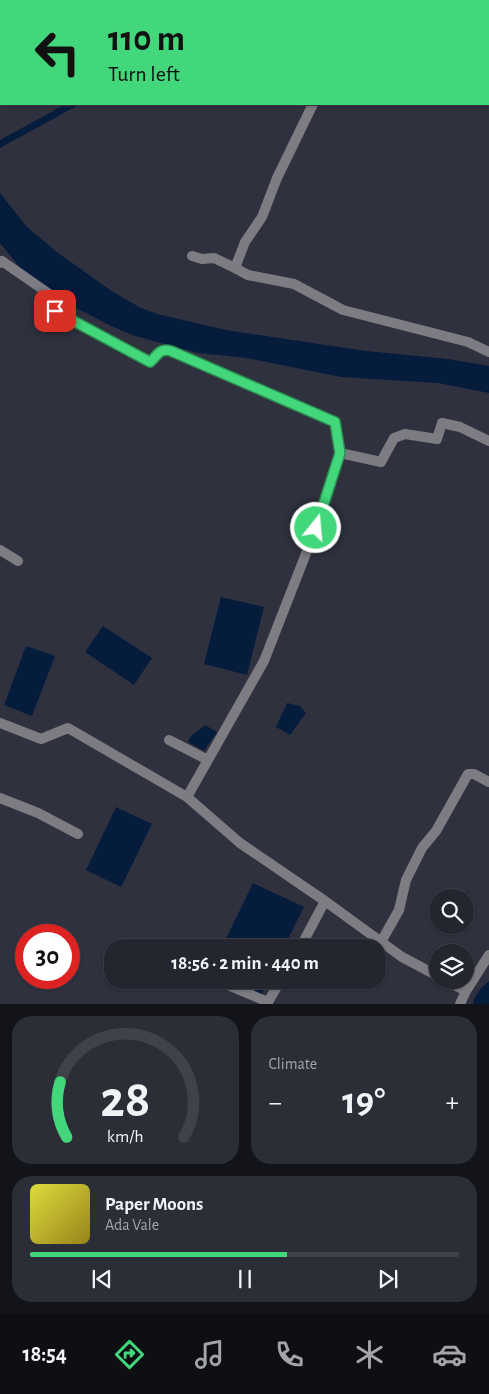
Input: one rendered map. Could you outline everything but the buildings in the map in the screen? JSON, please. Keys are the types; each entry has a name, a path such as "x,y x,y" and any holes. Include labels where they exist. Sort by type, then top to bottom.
{"street":[{"path":"235,268 245,242 262,217 277,178 313,105"},
{"path":"192,256 202,260 214,258 248,275 294,284 343,310 468,342 489,352"},
{"path":"0,263 2,261 58,300 55,311 150,362 160,351 171,351 335,422 340,453 316,528 264,662 187,797"},
{"path":"340,453 381,462 394,438 405,434 437,439 442,423 460,427 489,441"},
{"path":"0,550 18,561"},
{"path":"0,723 41,740 68,728 187,797 240,843 377,939"},
{"path":"169,740 208,760"},
{"path":"383,939 398,910 406,880 422,848 436,831 468,774 474,774 489,782"},
{"path":"0,798 38,813 78,834"},
{"path":"305,939 325,901"},
{"path":"386,946 402,957 429,971"},
{"path":"460,1004 489,955"},
{"path":"237,989 268,1002 276,989"},
{"path":"462,989 466,991"}],"water":[{"path":"0,193 27,227 57,252 110,290 139,307 157,314 226,330 366,351 448,359 489,366 489,393 438,383 341,377 246,358 198,353 135,336 78,309 22,270 0,243"},
{"path":"221,597 264,607 247,675 204,664"},
{"path":"103,626 152,658 134,685 85,652"},
{"path":"26,646 55,656 32,716 4,705"},
{"path":"287,703 300,706 306,713 290,735 276,727"},
{"path":"205,725 217,732 204,751 188,742 190,737"},
{"path":"116,807 152,824 121,887 86,870"},
{"path":"253,883 304,907 288,939 226,939"},
{"path":"489,981 489,1004 473,1004 481,988"},
{"path":"252,989 264,989 262,994"}],"waterway":[{"path":"0,144 71,105"}],"route":[{"path":"55,311 150,362 160,351 171,351 335,422 340,453 316,528"}]}
